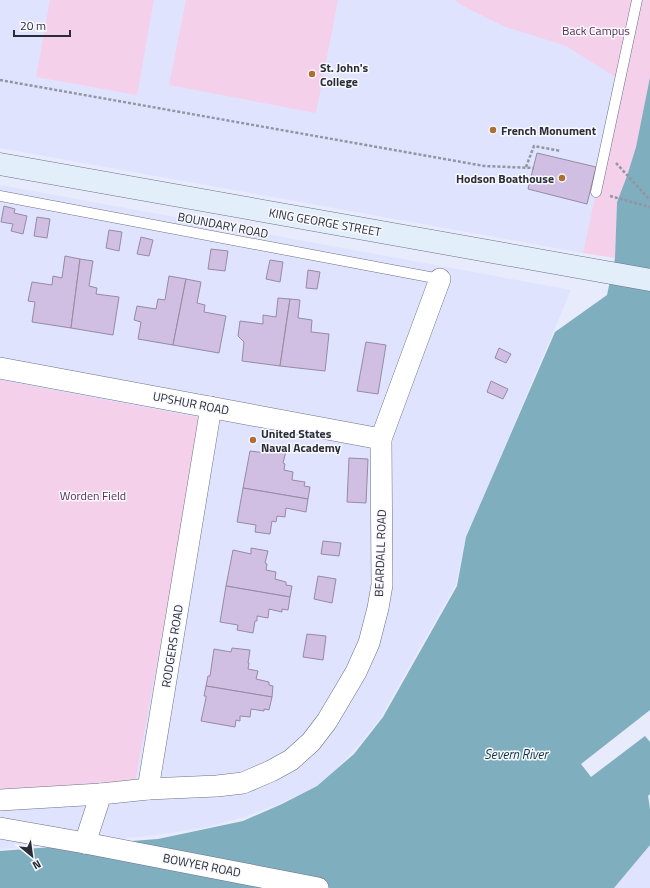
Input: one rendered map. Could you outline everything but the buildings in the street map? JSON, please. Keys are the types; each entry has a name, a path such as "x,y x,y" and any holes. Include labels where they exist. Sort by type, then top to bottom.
{"main road":[{"name":"KING GEORGE STREET","path":"0,164 650,280"}],"street":[{"name":"BEARDALL ROAD","path":"148,789 217,786 243,783 271,771 291,760 311,742 327,721 356,672 369,643 382,585 381,439 440,279"},
{"name":"UPSHUR ROAD","path":"0,368 381,439"},
{"name":"RODGERS ROAD","path":"148,789 211,407"},
{"path":"0,800 101,794 148,789"},
{"path":"85,843 101,794"},
{"name":"BOWYER ROAD","path":"0,828 318,888"}],"lane":[{"path":"596,192 637,0"},
{"name":"BOUNDARY ROAD","path":"0,196 440,279"}],"path":[{"path":"0,80 484,166 534,168"},
{"path":"526,167 534,146 561,151"},
{"path":"605,151 650,200"},
{"path":"596,192 650,207"}],"shaded area":[{"name":"St. John's College","path":"0,0 641,0 583,253 0,148"},
{"name":"United States Naval Academy","path":"0,185 571,290 466,537 456,584 379,720 358,746 333,772 316,786 286,801 245,817 203,828 149,836 0,849"},
{"path":"650,845 650,888 614,888"}],"green space":[{"path":"50,0 154,0 137,95 36,77"},
{"path":"186,0 338,0 316,113 169,85"},
{"name":"Back Campus","path":"455,0 632,0 617,78 566,46 503,26 463,6"},
{"path":"641,0 650,0 650,77 636,147 617,202 615,258 583,253 596,192"},
{"name":"Worden Field","path":"0,380 202,418 135,782 0,793"}],"water":[{"name":"Severn River","path":"650,77 650,794 648,796 650,809 650,845 614,888 0,888 0,851 158,839 243,821 282,804 317,786 354,754 383,717 457,586 466,537 555,332 607,295 615,258 617,202 636,147"}],"pier":[{"path":"650,710 650,742 645,736 591,777 581,764"}],"place":[{"name":"St. John's College","path":"312,74"},
{"name":"French Monument","path":"493,130"},
{"name":"Hodson Boathouse","path":"562,178"},
{"name":"United States Naval Academy","path":"253,440"}]}
